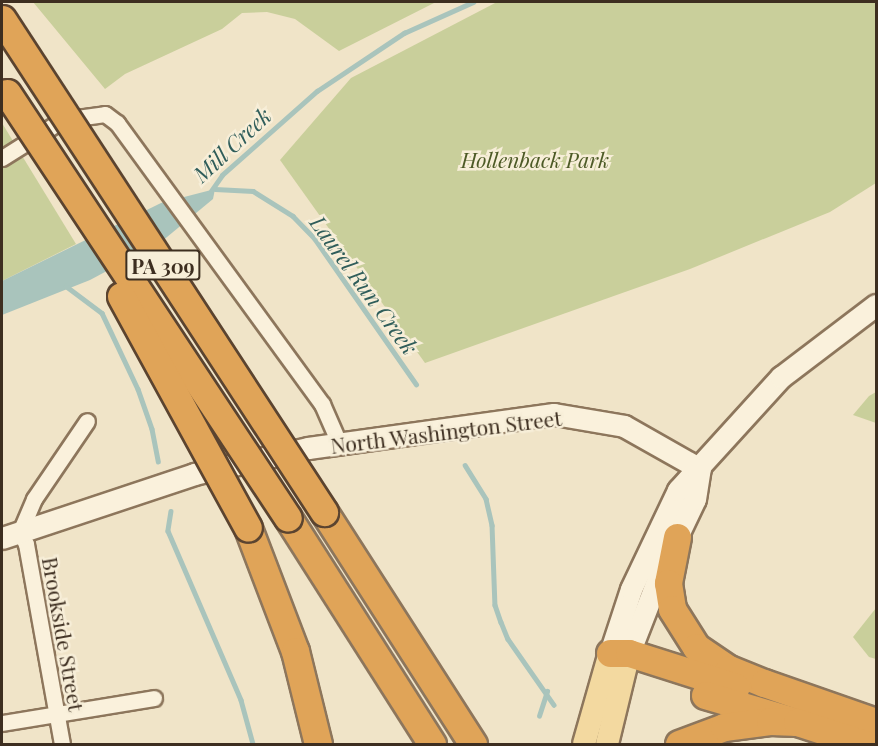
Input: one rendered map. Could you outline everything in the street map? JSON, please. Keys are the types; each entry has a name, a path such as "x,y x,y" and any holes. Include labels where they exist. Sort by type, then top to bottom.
{"highway":[{"name":"PA 309","path":"2,19 473,744"},
{"name":"PA 309","path":"4,89 288,518 432,744"},
{"path":"4,89 248,528 295,651 318,744"},
{"path":"340,537 419,635 493,744"},
{"path":"677,537 668,583 672,609 696,647 718,663 764,683 876,722"},
{"path":"622,659 865,744"},
{"path":"622,659 876,730"},
{"path":"679,744 724,727 797,722"}],"main road":[{"path":"584,744 622,659"},
{"path":"607,744 622,659"}],"street":[{"path":"2,158 62,120 105,114 117,123 322,404 339,443"},
{"path":"622,659 651,542 678,490 700,469 781,377 876,305"},
{"name":"North Washington Street","path":"11,535 194,474 339,443 534,416 572,415 624,426 700,469"},
{"path":"11,535 87,421"},
{"path":"622,659 695,499 700,469"},
{"name":"Brookside Street","path":"11,535 26,543 62,744"},
{"path":"2,723 154,698"}],"green space":[{"path":"33,2 436,2 339,51 295,19 267,12 242,13 222,29 125,74 105,89"},
{"name":"Hollenback Park","path":"497,2 876,2 876,183 830,212 690,269 425,363 280,160 351,78"},
{"path":"2,123 76,244 2,281"},
{"path":"876,392 876,423 853,415 869,396"},
{"path":"876,608 876,659 869,657 853,637"}],"water":[{"path":"215,189 213,199 161,242 90,280 2,315 2,281 161,203"}],"waterway":[{"name":"Mill Creek","path":"211,191 222,175 317,91 404,33 473,2"},
{"name":"Laurel Run Creek","path":"215,189 253,191 293,216 315,239 416,384"},
{"path":"66,286 102,313 138,389 152,429 158,461"},
{"name":"Laurel Run Creek","path":"465,465 486,499 492,525 495,605 501,622 508,639 554,705"},
{"path":"171,511 168,531 241,700 253,744"},
{"path":"539,716 547,691"}]}
